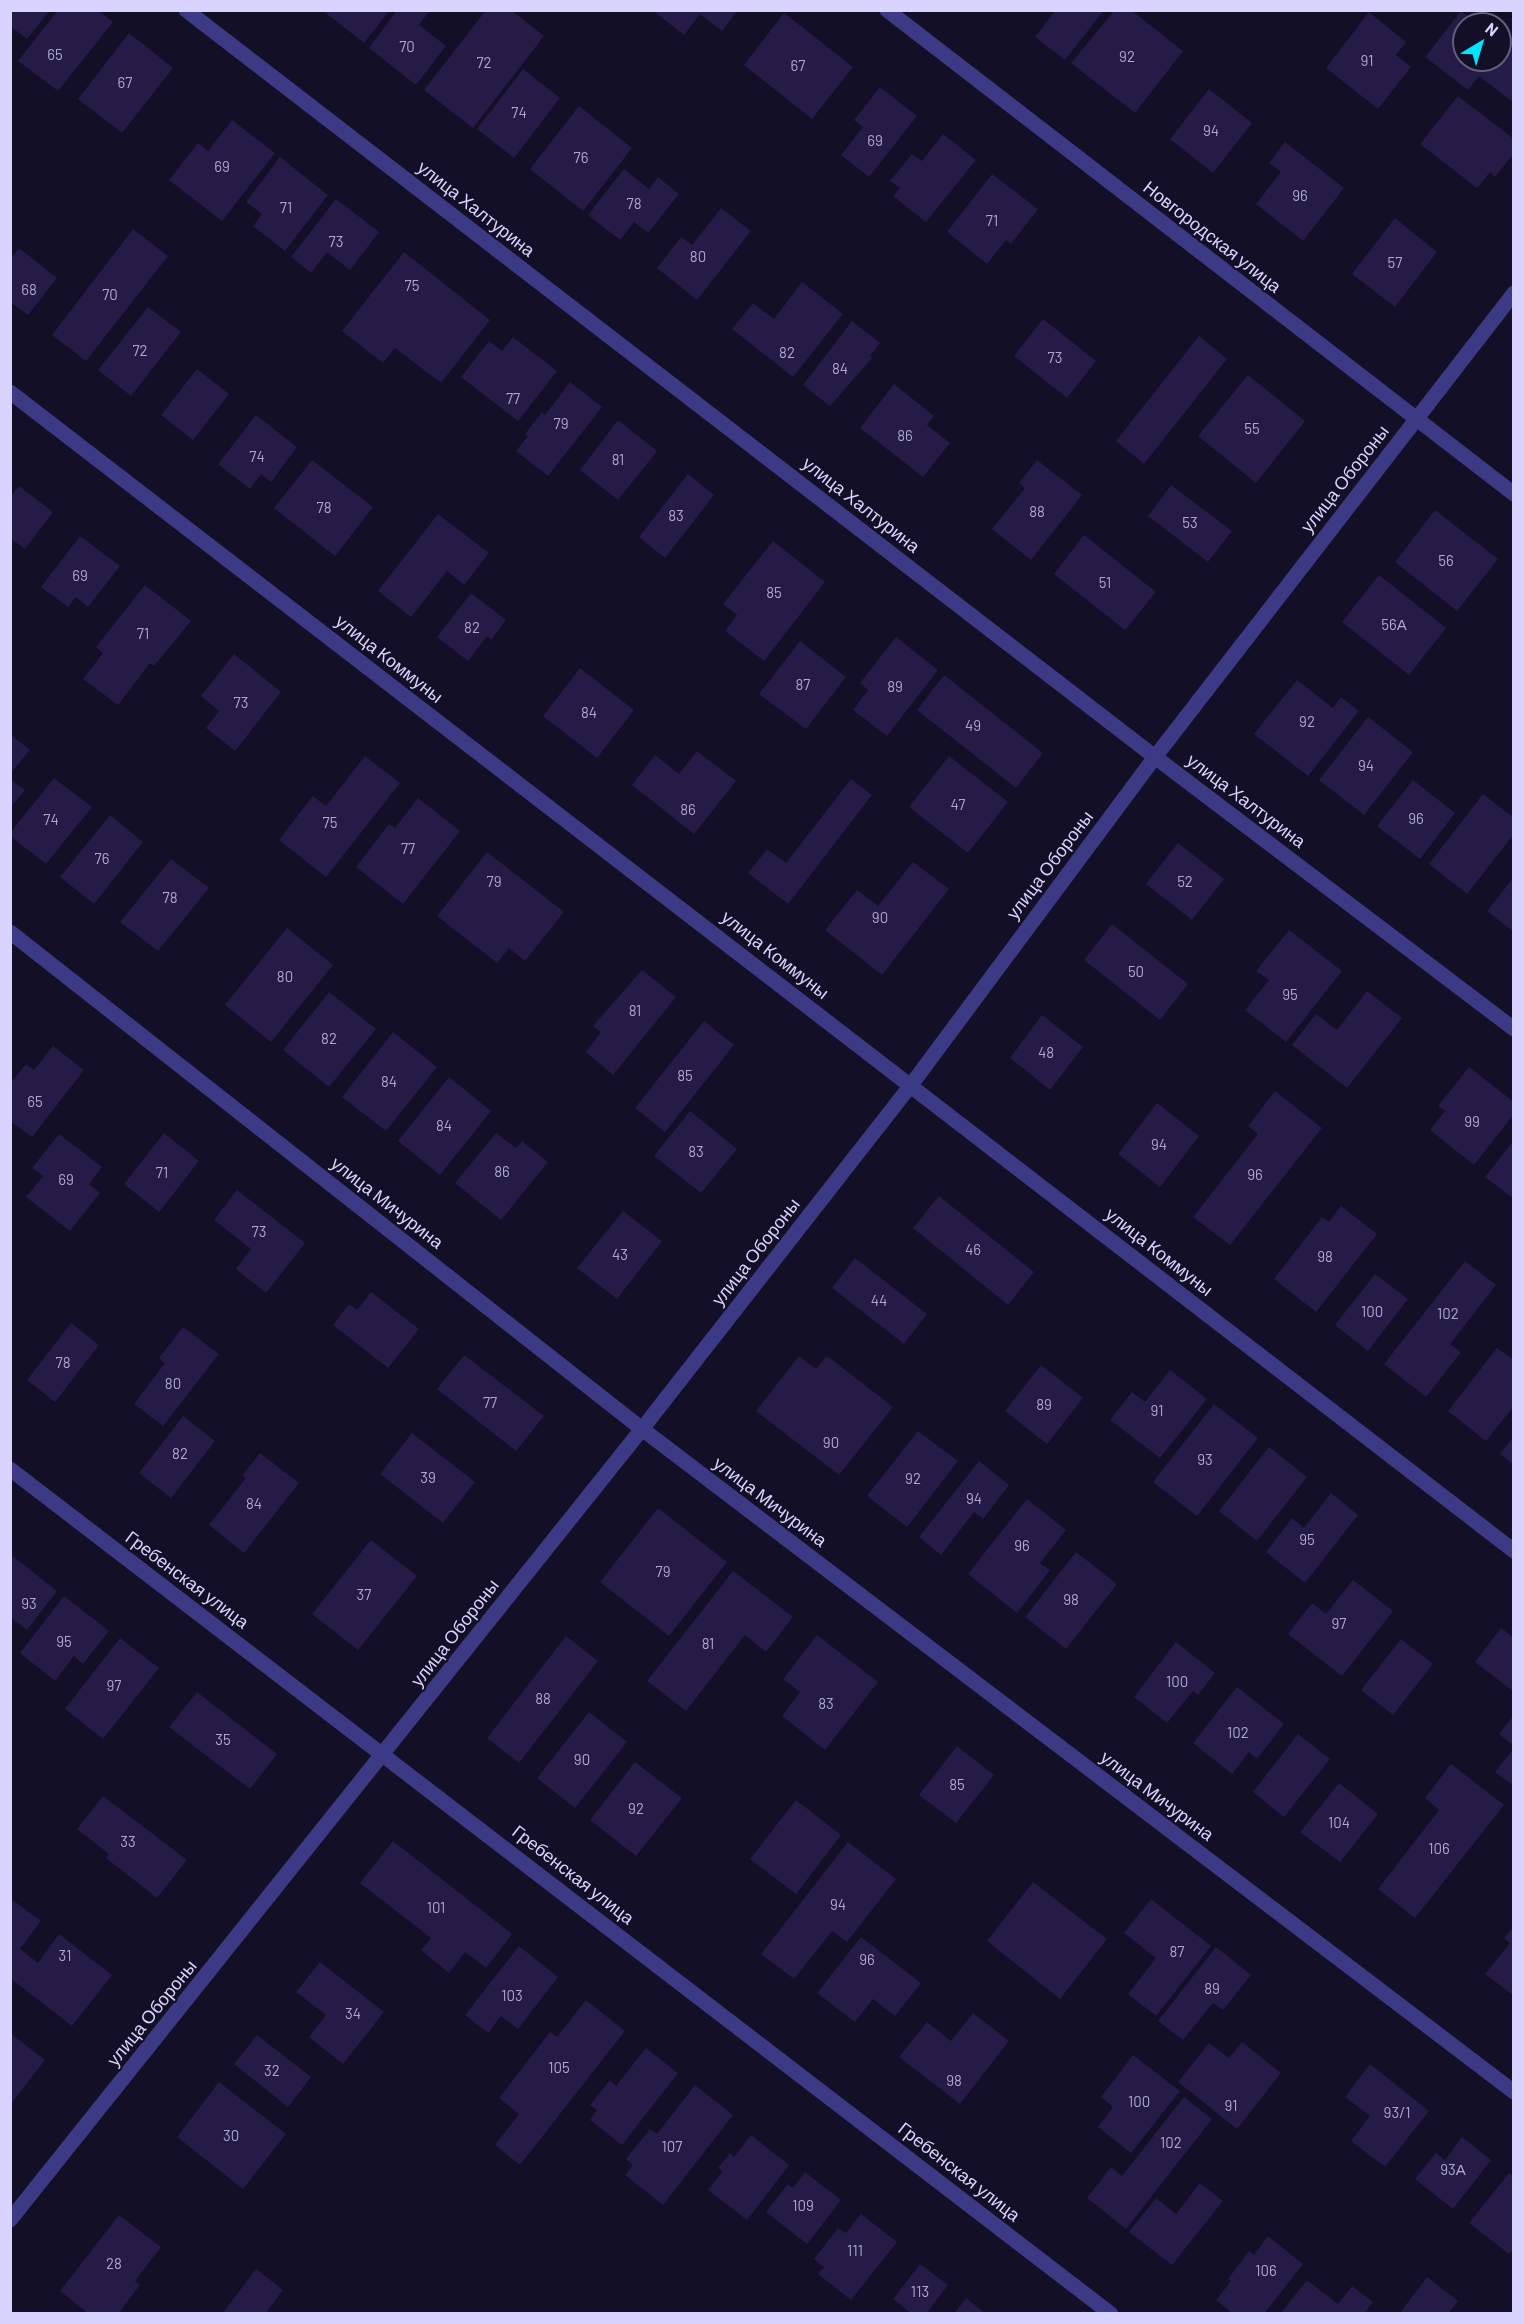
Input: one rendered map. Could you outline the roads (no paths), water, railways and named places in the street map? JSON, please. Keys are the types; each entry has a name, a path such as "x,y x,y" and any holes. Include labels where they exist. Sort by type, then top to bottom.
{"street":[{"name":"улица Халтурина","path":"186,10 1155,757 1514,1029"},
{"name":"Новгородская улица","path":"887,10 1514,494"},
{"name":"улица Обороны","path":"10,2220 642,1429 911,1085 1155,757 1514,292"},
{"name":"улица Коммуны","path":"10,392 1514,1551"},
{"name":"улица Мичурина","path":"10,932 642,1429 1514,2092"},
{"name":"Гребенская улица","path":"10,1470 1111,2313"}]}
